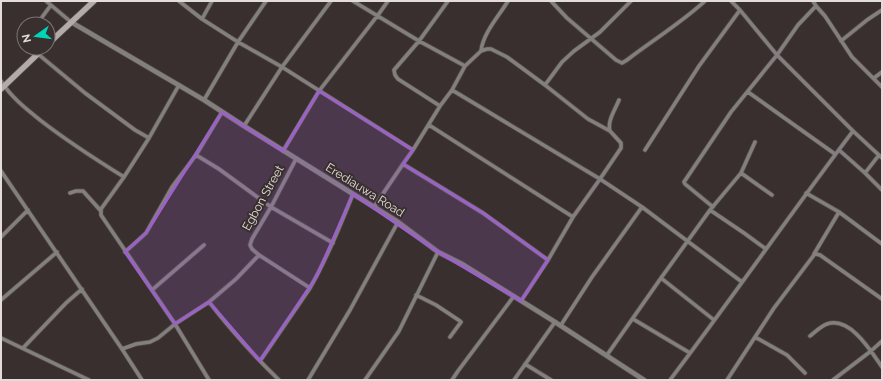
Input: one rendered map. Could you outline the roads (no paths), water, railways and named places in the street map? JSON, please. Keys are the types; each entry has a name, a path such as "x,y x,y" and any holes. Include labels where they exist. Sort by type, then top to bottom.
{"main road":[{"path":"56,36 94,1"},
{"path":"3,88 36,56"}],"street":[{"path":"46,1 71,22"},
{"path":"180,1 202,19 413,150"},
{"path":"202,19 212,1"},
{"path":"204,100 238,42 266,1"},
{"path":"244,126 282,68 331,1"},
{"path":"353,1 419,41 465,66"},
{"path":"282,151 319,91 388,1"},
{"path":"440,106 398,79 394,70 419,41 448,1"},
{"path":"481,51 486,34 508,1"},
{"path":"551,1 567,18 591,39 616,60 622,62 676,25 705,1"},
{"path":"546,85 562,62 600,32 631,1"},
{"path":"731,1 777,55 880,156 865,173"},
{"path":"813,1 852,56 882,87"},
{"path":"43,16 51,5"},
{"path":"766,249 712,208 684,182 731,112 777,55 798,25 816,6"},
{"path":"645,150 699,66 740,10"},
{"path":"841,41 882,10"},
{"name":"Erediauwa Road","path":"71,22 204,100 282,151 398,222 438,252 462,264 561,325 607,355 638,378 644,380"},
{"path":"374,207 452,90 465,66 481,51 487,49 492,49 507,57 546,85 588,119 610,131 621,143 622,148 573,217 548,260 521,301"},
{"path":"40,56 85,93 135,130 149,138"},
{"path":"874,78 882,72"},
{"path":"1,81 3,88 50,128 124,177"},
{"path":"101,211 149,138 179,85"},
{"path":"452,90 600,179 642,207 742,282"},
{"path":"748,92 835,154"},
{"path":"610,131 610,121 619,100"},
{"path":"125,252 146,233 172,187 196,155 222,112"},
{"path":"429,125 573,217"},
{"path":"670,380 853,131"},
{"path":"607,355 712,208 741,174 755,142"},
{"path":"839,150 882,190"},
{"path":"196,155 219,169 271,207 333,243"},
{"name":"Egbon Street","path":"259,254 252,249 250,244 296,159"},
{"path":"402,164 483,213 548,260"},
{"path":"1,171 142,380"},
{"path":"741,174 772,195"},
{"path":"70,193 83,191 101,211 101,215 152,290 209,380"},
{"path":"806,193 839,212 882,244"},
{"path":"260,361 317,276 333,243 352,194"},
{"path":"561,325 592,277 642,207"},
{"path":"1,237 28,210"},
{"path":"735,380 728,378 774,308 814,255 839,212"},
{"path":"308,380 350,310 398,222"},
{"path":"152,290 204,245"},
{"path":"1,300 56,252"},
{"path":"365,380 399,330 438,252"},
{"path":"122,349 136,344 150,342 158,338 174,324 209,302 236,279 259,254 310,288"},
{"path":"814,255 820,254 882,299"},
{"path":"661,278 714,320"},
{"path":"23,348 66,302 82,289"},
{"path":"416,295 436,305 461,322 450,337"},
{"path":"452,380 514,296"},
{"path":"209,302 260,361 279,380"},
{"path":"633,319 690,353"},
{"path":"514,380 555,322"},
{"path":"810,336 826,324 835,322 842,323 866,344 882,367"},
{"path":"755,337 787,355 805,373"},
{"path":"1,338 89,380"},
{"path":"833,380 882,341"},
{"path":"525,364 551,380"}]}
